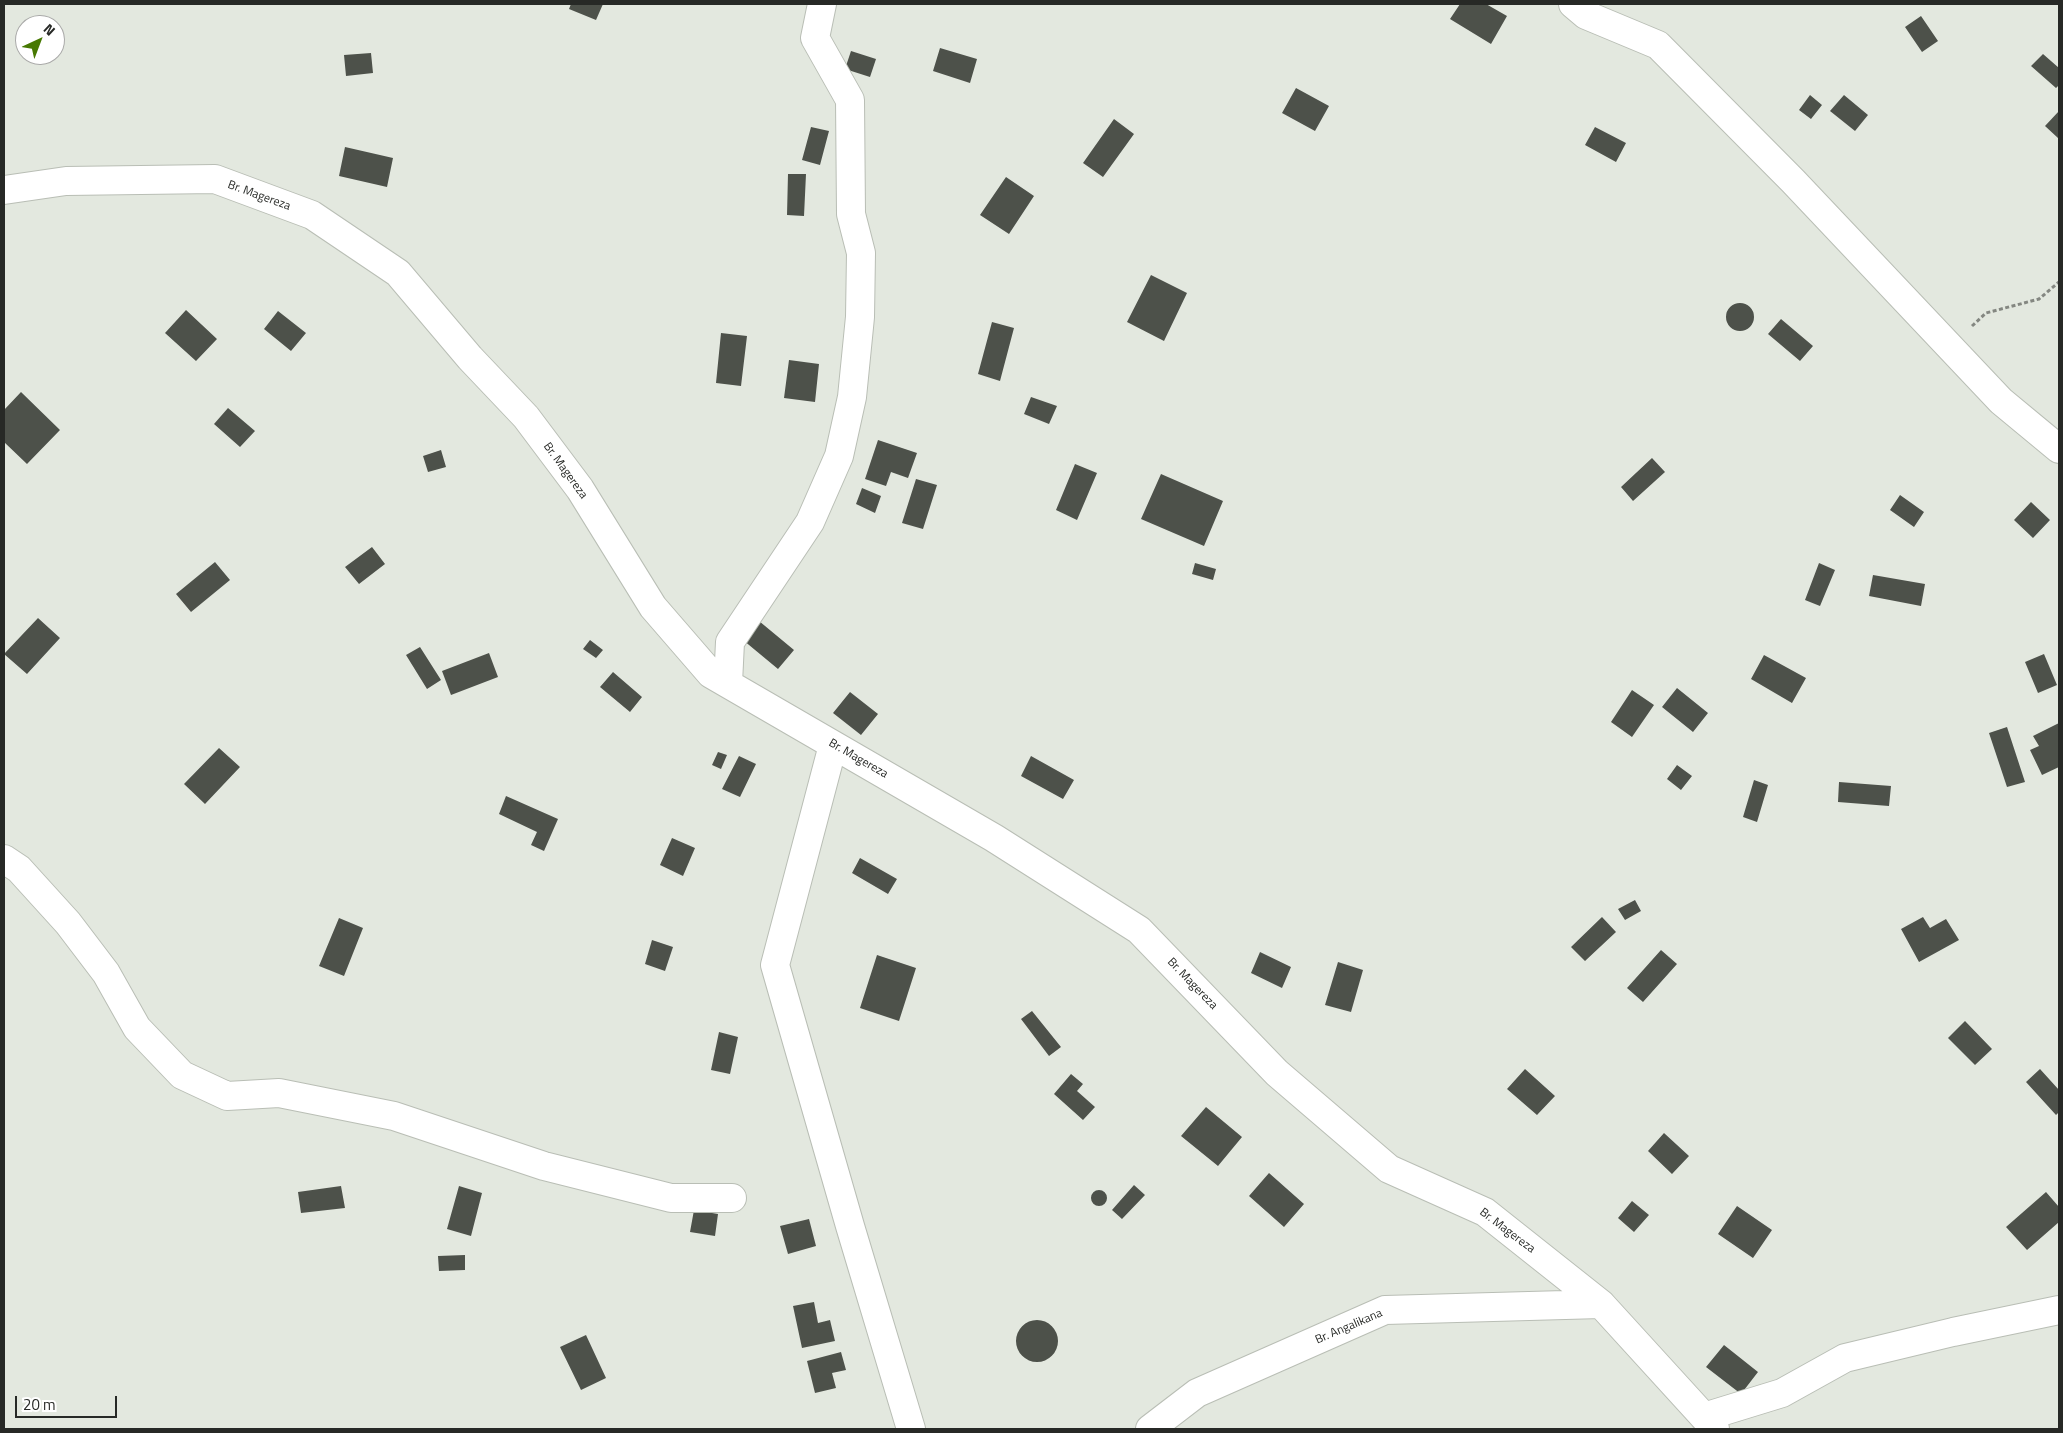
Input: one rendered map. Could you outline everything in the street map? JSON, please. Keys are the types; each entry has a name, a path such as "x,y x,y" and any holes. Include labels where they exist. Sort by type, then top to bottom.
{"street":[{"path":"728,683 730,642 810,522 839,456 852,398 860,317 861,253 851,214 850,100 815,38 822,4"},
{"path":"1573,4 1586,14 1658,45 1800,188 2000,401 2059,449"},
{"name":"Br. Magereza","path":"4,190 66,181 215,179 312,215 398,273 470,358 526,417 580,489 653,607 711,674 994,838 1139,930 1277,1073 1389,1169 1485,1212 1601,1304 1710,1423"},
{"path":"833,744 775,965 911,1429"},
{"path":"4,858 19,869 68,923 106,973 137,1028 182,1075 227,1096 279,1093 394,1116 544,1166 671,1198 732,1198"},
{"name":"Br. Angalikana","path":"1150,1429 1197,1393 1385,1310 1601,1304"},
{"path":"1710,1423 1782,1393 1845,1358 1953,1332 2059,1310"}],"path":[{"path":"1949,347 1986,313 2039,300 2059,282"}],"building":[{"path":"571,4 603,4 596,20 569,9"},
{"path":"1460,4 1486,4 1507,16 1491,44 1450,19"},
{"path":"1921,16 1938,41 1922,52 1905,27"},
{"path":"940,48 977,59 970,83 933,71"},
{"path":"851,51 876,59 870,77 845,69"},
{"path":"371,53 373,73 346,76 344,55"},
{"path":"2043,54 2059,68 2059,85 2056,88 2031,66"},
{"path":"1296,88 1329,106 1315,131 1282,113"},
{"path":"1810,95 1822,105 1811,119 1799,110"},
{"path":"1844,95 1868,115 1855,131 1830,111"},
{"path":"2059,111 2059,137 2058,138 2045,126"},
{"path":"1114,119 1134,134 1103,177 1083,163"},
{"path":"811,127 829,131 820,165 802,160"},
{"path":"1595,127 1626,143 1616,162 1585,145"},
{"path":"345,147 393,158 387,187 339,176"},
{"path":"788,174 806,174 804,216 787,215"},
{"path":"1006,177 1034,196 1009,234 980,215"},
{"path":"1151,275 1187,293 1164,341 1127,322"},
{"path":"1740,303 1750,307 1754,317 1750,327 1740,331 1730,327 1726,317 1730,307"},
{"path":"186,310 217,339 196,361 165,333"},
{"path":"278,311 306,333 291,351 264,329"},
{"path":"1781,319 1813,346 1800,361 1768,334"},
{"path":"992,322 1014,328 1000,381 978,374"},
{"path":"721,333 747,336 741,386 716,383"},
{"path":"789,360 819,364 815,402 784,398"},
{"path":"21,392 60,430 27,464 4,442 4,410"},
{"path":"1031,397 1057,406 1049,424 1024,414"},
{"path":"228,408 255,431 240,447 214,424"},
{"path":"878,440 917,453 908,478 891,472 886,486 865,479"},
{"path":"441,450 446,467 428,472 423,456"},
{"path":"1652,458 1665,472 1633,501 1621,487"},
{"path":"1075,464 1097,473 1077,520 1056,510"},
{"path":"1161,474 1223,501 1204,546 1141,519"},
{"path":"916,479 937,485 923,529 902,523"},
{"path":"862,488 881,496 875,513 856,504"},
{"path":"1900,495 1924,512 1914,527 1890,510"},
{"path":"2031,502 2050,520 2033,538 2014,520"},
{"path":"372,547 385,564 359,584 345,567"},
{"path":"215,562 230,580 191,612 176,594"},
{"path":"1195,563 1216,569 1213,580 1192,574"},
{"path":"1819,563 1835,570 1820,606 1805,600"},
{"path":"1873,575 1925,584 1921,606 1869,596"},
{"path":"38,618 60,638 27,674 4,654"},
{"path":"759,621 794,650 778,669 743,640"},
{"path":"590,640 603,650 596,658 583,649"},
{"path":"420,647 441,680 427,689 406,655"},
{"path":"489,653 498,677 451,695 442,671"},
{"path":"2044,654 2057,685 2038,693 2025,662"},
{"path":"1764,655 1806,678 1792,703 1751,679"},
{"path":"613,672 642,697 630,712 600,687"},
{"path":"1677,688 1708,713 1693,732 1662,707"},
{"path":"1632,690 1654,705 1632,737 1611,722"},
{"path":"850,692 878,714 861,735 833,713"},
{"path":"2059,723 2059,767 2042,775 2030,750 2039,746 2033,736"},
{"path":"2007,727 2025,782 2007,787 1989,733"},
{"path":"219,748 240,767 205,804 184,784"},
{"path":"718,752 727,755 721,769 712,765"},
{"path":"739,756 756,764 740,797 722,789"},
{"path":"1031,756 1074,780 1063,799 1021,776"},
{"path":"1677,765 1692,776 1681,790 1667,779"},
{"path":"1754,780 1768,785 1757,822 1743,817"},
{"path":"1839,782 1891,786 1889,806 1838,802"},
{"path":"506,796 558,819 544,851 531,845 537,832 499,814"},
{"path":"672,838 695,848 683,876 660,865"},
{"path":"860,858 897,879 888,894 852,873"},
{"path":"1635,900 1641,911 1625,920 1618,909"},
{"path":"1602,917 1616,932 1585,961 1571,947"},
{"path":"1923,917 1930,928 1946,919 1959,940 1919,962 1901,929"},
{"path":"339,918 363,928 344,976 319,966"},
{"path":"652,940 673,947 665,971 645,964"},
{"path":"1661,950 1677,964 1643,1002 1627,988"},
{"path":"1260,952 1291,967 1282,988 1251,973"},
{"path":"877,955 916,968 899,1021 860,1008"},
{"path":"1338,962 1363,970 1351,1012 1325,1005"},
{"path":"1032,1011 1061,1047 1049,1056 1021,1019"},
{"path":"1965,1021 1992,1049 1975,1065 1948,1038"},
{"path":"719,1032 738,1037 730,1074 711,1070"},
{"path":"1525,1069 1555,1096 1537,1115 1507,1089"},
{"path":"2040,1069 2059,1090 2059,1112 2056,1115 2026,1082"},
{"path":"1071,1074 1083,1084 1077,1091 1095,1107 1083,1120 1054,1094"},
{"path":"1206,1107 1242,1137 1218,1166 1181,1136"},
{"path":"1664,1133 1689,1156 1672,1174 1648,1151"},
{"path":"1269,1173 1304,1204 1284,1227 1249,1196"},
{"path":"1134,1185 1145,1195 1122,1219 1112,1210"},
{"path":"341,1186 345,1208 301,1213 298,1192"},
{"path":"459,1186 482,1193 471,1236 447,1229"},
{"path":"1096,1190 1102,1190 1107,1195 1105,1204 1096,1206 1091,1201 1091,1195"},
{"path":"2046,1192 2059,1207 2059,1222 2027,1250 2006,1227"},
{"path":"1632,1201 1649,1215 1634,1232 1618,1218"},
{"path":"1737,1206 1772,1230 1753,1258 1718,1234"},
{"path":"694,1210 718,1214 715,1236 690,1232"},
{"path":"809,1219 816,1246 788,1254 780,1226"},
{"path":"465,1255 465,1270 439,1271 438,1256"},
{"path":"814,1302 818,1323 830,1320 835,1341 802,1348 793,1306"},
{"path":"1041,1320 1049,1323 1055,1329 1058,1341 1055,1353 1049,1359 1033,1362 1025,1359 1019,1353 1016,1337 1019,1329 1025,1323"},
{"path":"586,1335 606,1378 581,1390 560,1347"},
{"path":"1724,1345 1758,1372 1741,1394 1706,1367"},
{"path":"841,1352 846,1370 832,1373 836,1388 815,1393 807,1361"}]}
